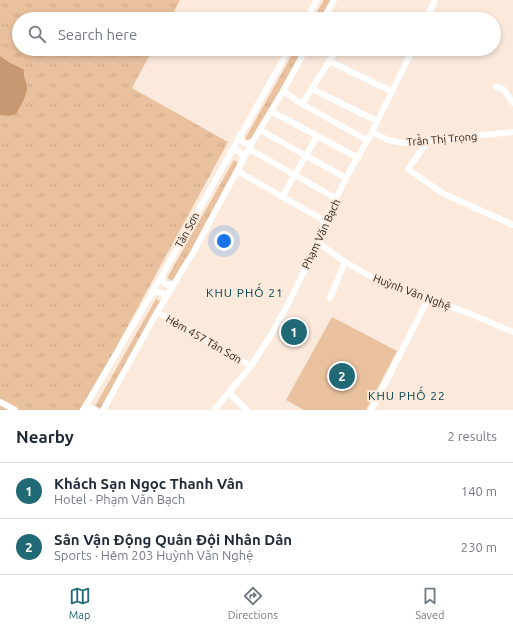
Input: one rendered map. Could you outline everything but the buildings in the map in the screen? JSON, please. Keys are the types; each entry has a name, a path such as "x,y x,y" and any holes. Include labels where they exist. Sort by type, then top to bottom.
{"street":[{"path":"310,12 317,0"},
{"path":"328,12 334,0"},
{"path":"429,12 435,0"},
{"name":"Tân Sơn","path":"84,410 152,293 285,56"},
{"name":"Tân Sơn","path":"103,410 157,312 176,282 253,141 283,91 299,56"},
{"path":"302,104 332,56"},
{"name":"Phạm Văn Bạch","path":"214,410 251,366 271,335 310,259 325,222 346,178 372,132 408,56"},
{"path":"329,61 391,91"},
{"path":"496,87 503,89 513,103"},
{"path":"312,89 377,121"},
{"path":"283,91 302,104 367,140"},
{"path":"271,111 358,158"},
{"path":"260,130 346,178"},
{"name":"Trần Thị Trọng","path":"372,132 388,140 403,143 513,132"},
{"path":"240,134 241,140 244,143 248,144 253,141"},
{"path":"282,197 317,136"},
{"path":"428,141 408,169 442,193 513,225"},
{"path":"249,149 337,199"},
{"path":"230,152 234,150 239,151 243,160"},
{"path":"237,171 325,222"},
{"name":"Huỳnh Văn Nghệ","path":"317,242 345,262 375,279 468,313 513,332"},
{"path":"330,298 345,262"},
{"path":"162,275 162,280 165,284 169,285 176,282"},
{"path":"152,293 158,291 162,292 165,299"},
{"path":"371,410 428,299"},
{"name":"Hẻm 457 Tân Sơn","path":"157,312 251,366"},
{"path":"229,393 247,410"},
{"path":"0,402 15,410"},
{"path":"84,410 92,408 95,410"}],"green space":[{"path":"0,0 180,0 174,12 12,12 12,56 149,56 132,88 228,142 82,410 0,410"},
{"path":"324,0 334,0 328,12 317,12"},
{"path":"291,56 298,56 301,58 253,143 245,139"},
{"path":"234,160 241,164 176,283 167,278"},
{"path":"156,299 164,304 103,410 95,406"},
{"path":"332,317 397,351 366,410 304,410 286,400"}],"shaded area":[{"path":"0,56 24,70 24,77 27,86 25,97 16,114 9,116 0,115"}],"place":[{"name":"Khách Sạn Ngọc Thanh Vân","path":"294,332"},
{"name":"Sân Vận Động Quân Đội Nhân Dân","path":"342,376"}],"district":[{"name":"KHU PHỐ 21","path":"245,292"},
{"name":"KHU PHỐ 22","path":"407,395"}]}
